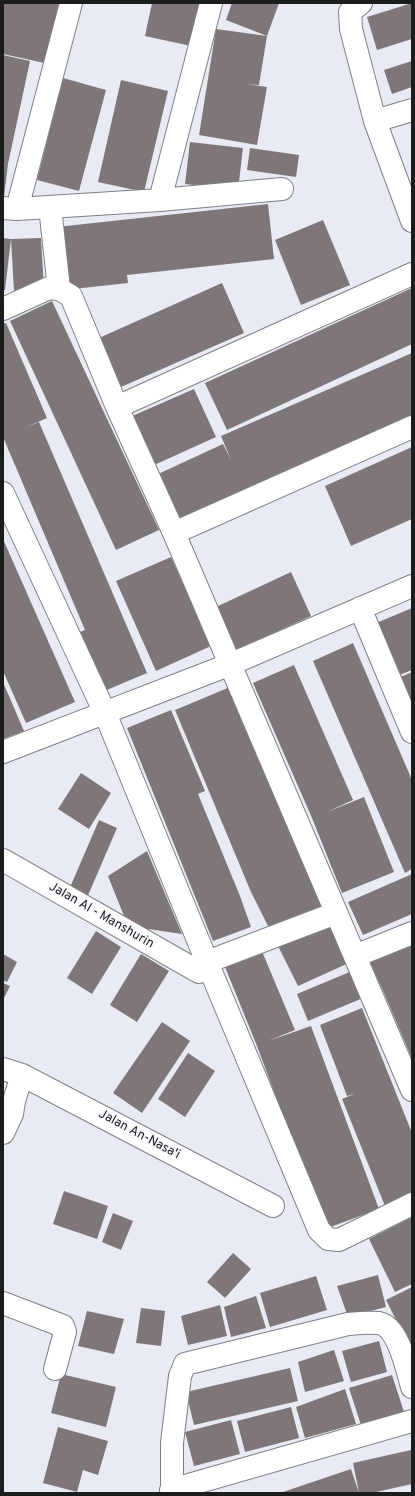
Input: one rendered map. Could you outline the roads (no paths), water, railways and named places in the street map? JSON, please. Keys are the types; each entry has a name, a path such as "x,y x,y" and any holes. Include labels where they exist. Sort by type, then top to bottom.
{"street":[{"path":"71,3 10,209 160,200 282,189"},
{"path":"160,200 211,3"},
{"path":"360,3 350,12 351,29 375,121 412,221"},
{"path":"375,121 412,110"},
{"path":"50,207 59,289"},
{"path":"117,407 412,274"},
{"path":"3,309 48,288 59,289 71,296 117,407 231,664 412,1090"},
{"path":"174,533 412,427"},
{"path":"3,493 105,714 203,967 319,1230 328,1239 339,1240 412,1204"},
{"path":"3,752 105,714 231,664 412,586"},
{"path":"360,608 412,732"},
{"name":"Jalan Al - Manshurin","path":"3,860 203,967"},
{"path":"203,967 336,913"},
{"path":"355,956 412,933"},
{"path":"3,1133 12,1114 14,1101 13,1072"},
{"name":"Jalan An-Nasa'i","path":"13,1072 273,1206"},
{"path":"3,1303 63,1326 65,1332 55,1369"},
{"path":"412,1387 396,1339 390,1329 381,1323 348,1324 185,1364 180,1376 177,1393 172,1443 172,1491 412,1421"}]}
